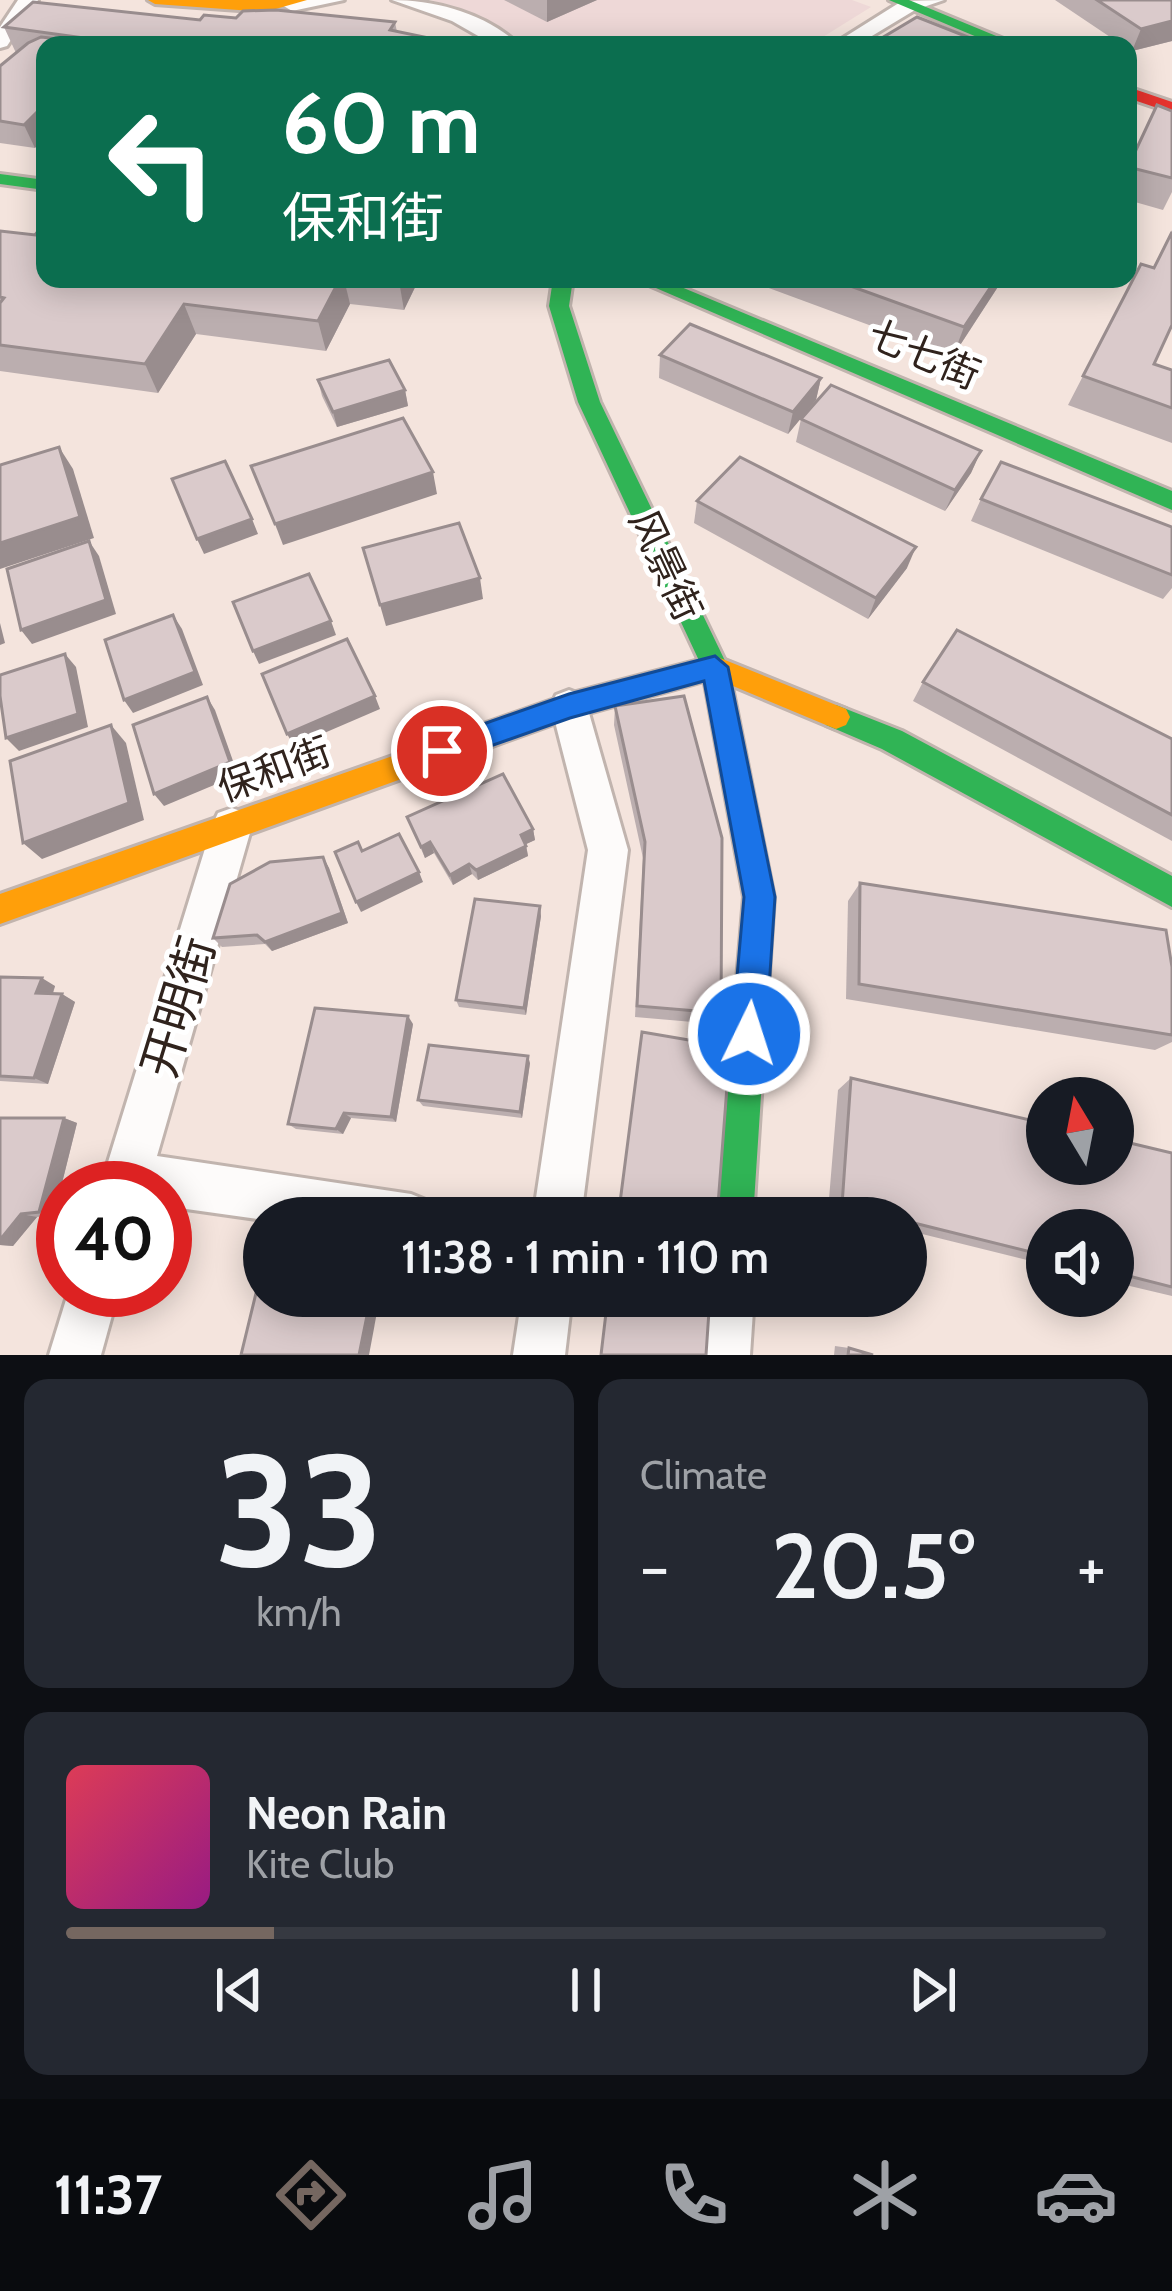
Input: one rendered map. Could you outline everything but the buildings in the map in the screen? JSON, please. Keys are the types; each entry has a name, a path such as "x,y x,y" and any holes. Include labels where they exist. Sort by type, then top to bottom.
{"street":[{"path":"0,42 28,0"},
{"path":"155,0 334,0"},
{"path":"402,0 459,17 493,36"},
{"path":"857,36 913,2 990,36"},
{"path":"1137,92 1172,98"},
{"path":"1137,94 1172,108"},
{"path":"0,179 36,183"},
{"name":"风景街","path":"562,288 559,306 589,402 715,667 760,897 737,1197"},
{"name":"七七街","path":"666,288 1172,501"},
{"path":"715,667 892,740 1172,892"},
{"name":"保和街","path":"0,909 569,706 715,667"},
{"path":"560,1197 608,850 569,706"},
{"name":"开明街","path":"132,1161 232,826"},
{"path":"192,1190 245,1197"},
{"path":"75,1355 86,1317"},
{"path":"539,1355 544,1317"},
{"path":"724,1355 727,1317"}],"shaded area":[{"path":"431,0 852,0 871,7 824,36 513,36"}],"traffic: fast":[{"path":"896,0 987,36"},
{"path":"0,179 36,184"},
{"path":"562,288 559,306 589,402 715,667 759,897 737,1197"},
{"path":"666,288 1172,501"},
{"path":"836,717 892,740 1172,892"}],"traffic: slow":[{"path":"155,0 265,7 300,0"},
{"path":"0,909 569,706 715,667 836,717"}],"traffic: jam":[{"path":"1137,95 1172,108"}],"route":[{"path":"442,751 569,706 715,667 760,897 749,1034"}]}
